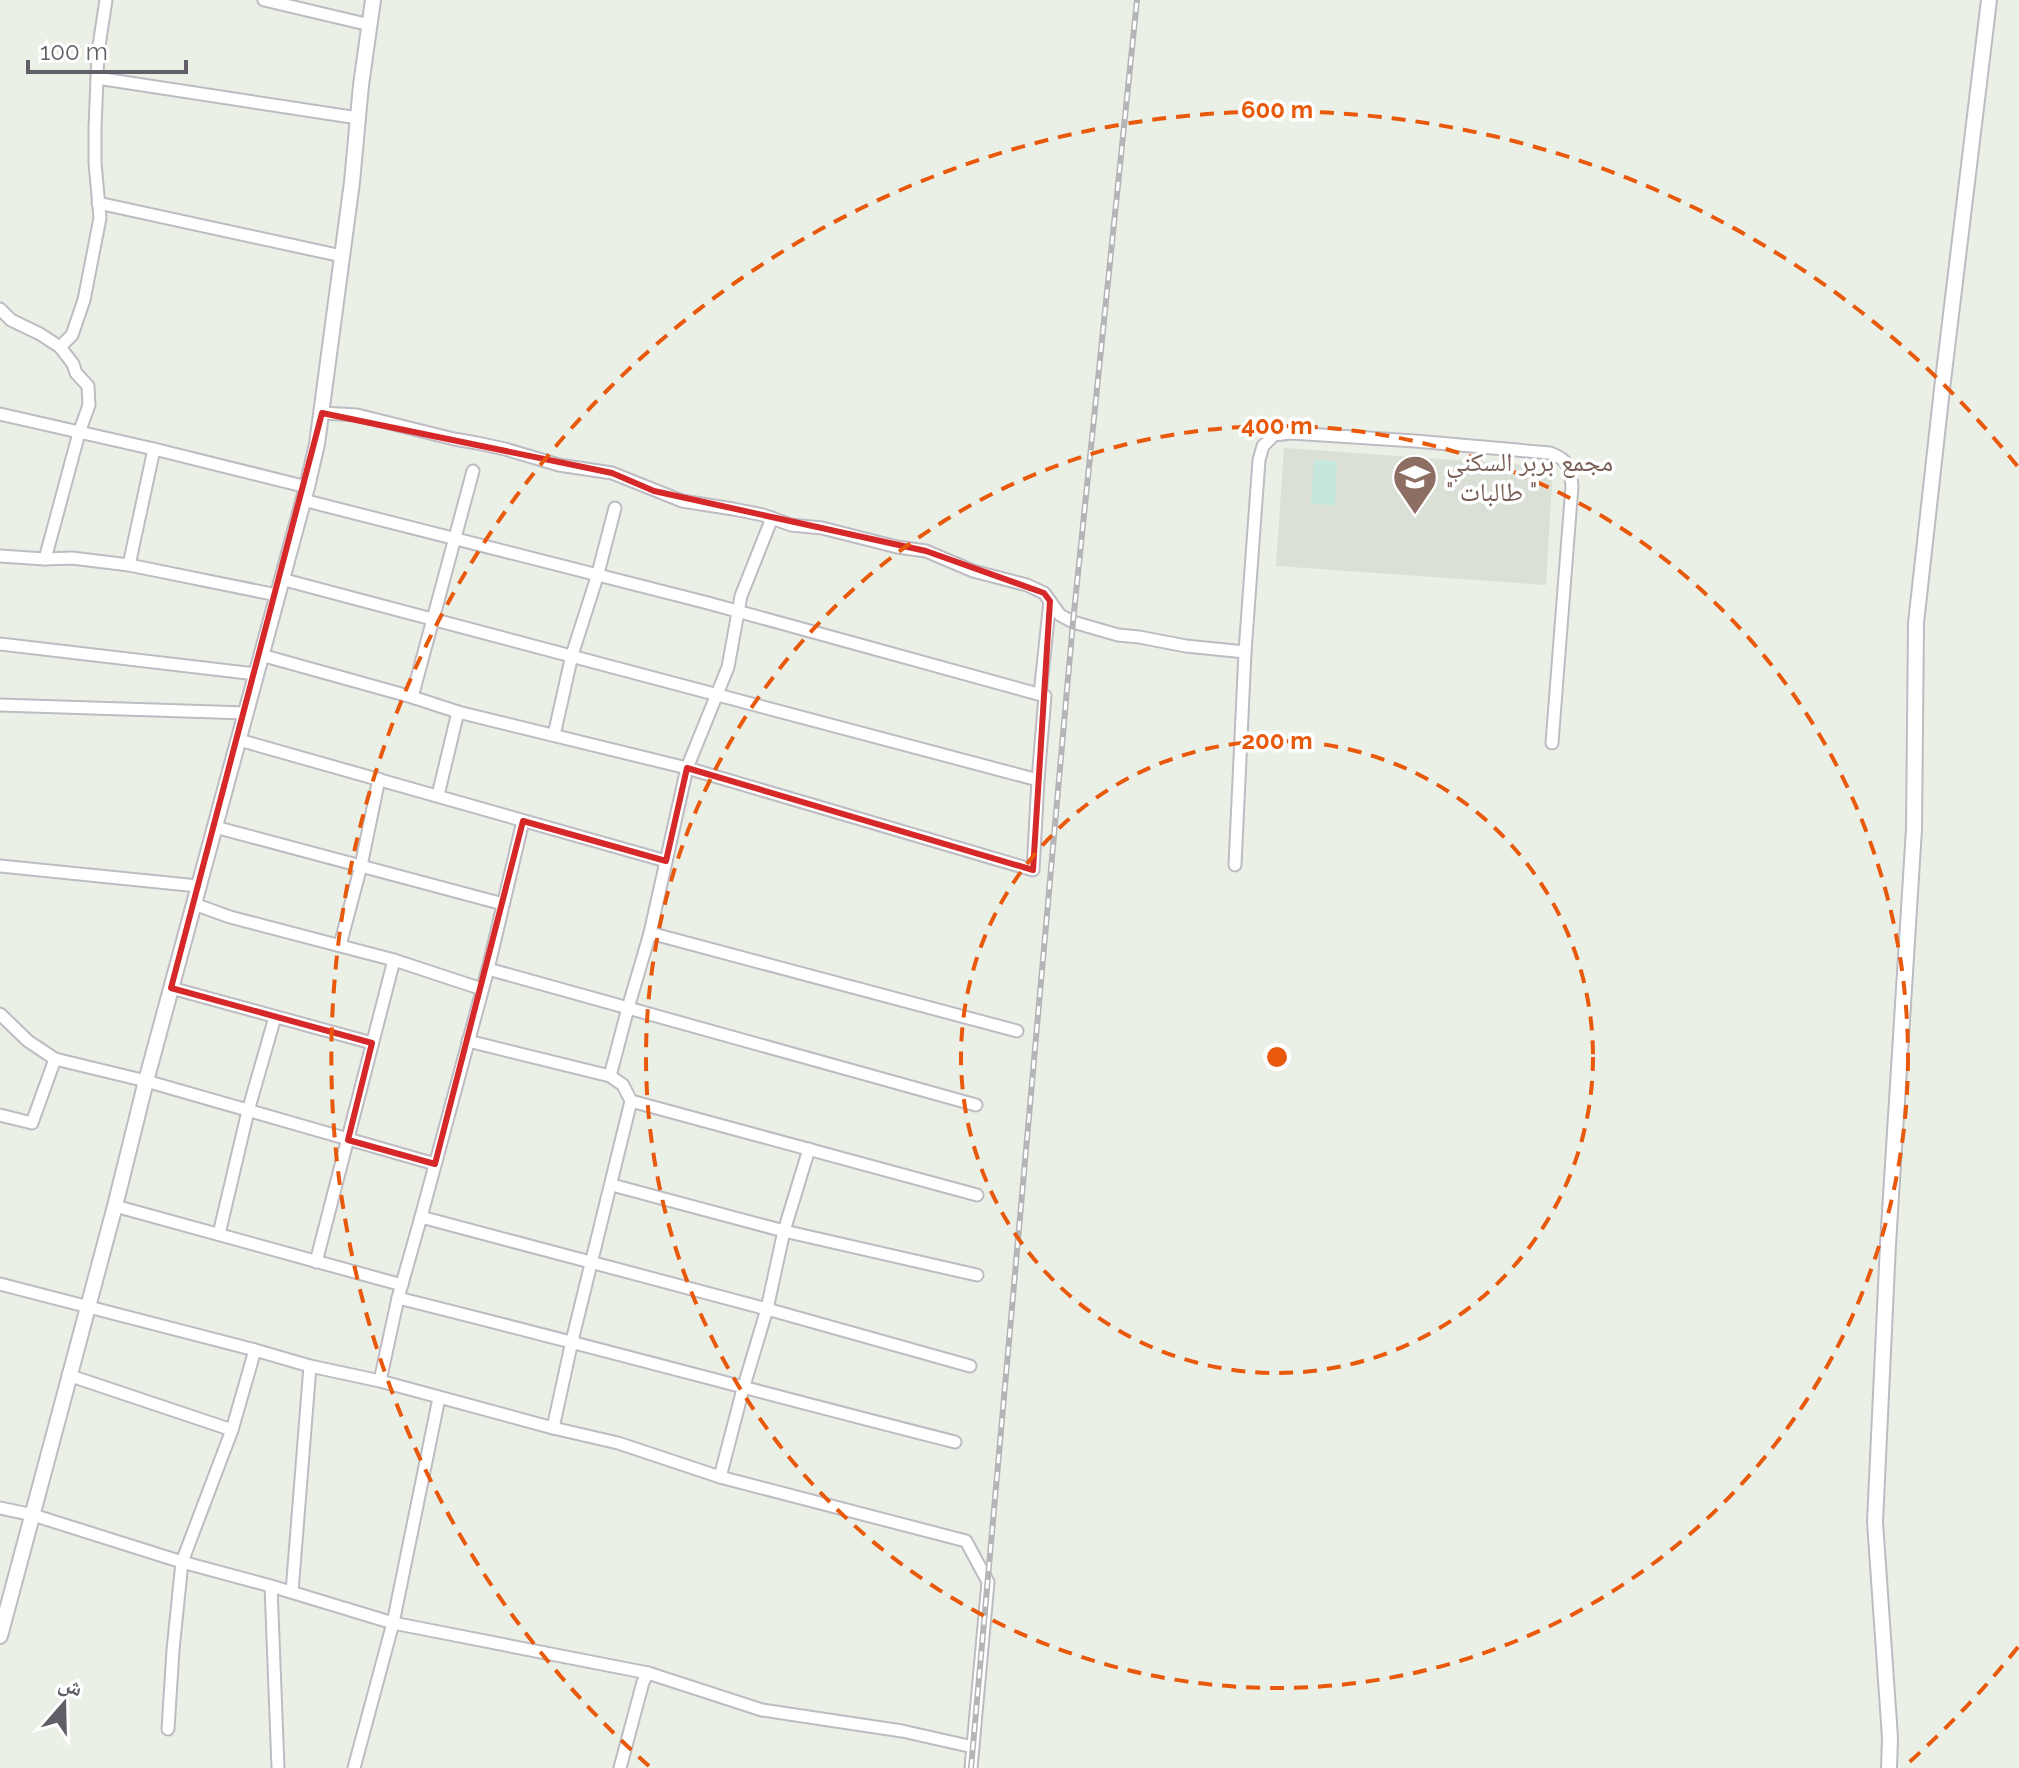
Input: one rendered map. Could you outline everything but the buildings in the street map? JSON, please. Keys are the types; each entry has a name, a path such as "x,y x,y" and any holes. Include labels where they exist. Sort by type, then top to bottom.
{"street":[{"path":"60,347 72,335 84,300 100,218 95,163 97,78 106,0"},
{"path":"264,0 370,25"},
{"path":"0,1636 317,444 373,0"},
{"path":"1889,1768 1890,1738 1875,1522 1888,1244 1914,829 1916,623 1989,0"},
{"path":"97,78 358,118"},
{"path":"98,203 342,256"},
{"path":"0,309 11,320 60,347 88,386 89,405 45,559"},
{"path":"322,413 357,415 505,449 559,465 612,473 682,501 733,509 791,525 822,528 926,551 973,571 1027,585 1044,593 1060,615 1073,622 1118,635 1245,652"},
{"path":"0,414 154,449 455,540 872,647 1045,696 1033,870 687,768 458,712 261,655"},
{"path":"1235,865 1245,652 1259,460 1263,446 1274,435 1291,433 1415,441 1550,453 1561,457 1570,468 1572,486 1552,743"},
{"path":"129,565 154,449"},
{"path":"412,697 473,471"},
{"path":"554,735 572,655 615,508"},
{"path":"610,1076 650,933 687,768 728,667 741,596 772,518"},
{"path":"0,556 72,558 129,565 277,595"},
{"path":"281,579 1038,780"},
{"path":"1040,694 1050,601"},
{"path":"0,644 256,674"},
{"path":"0,705 246,713"},
{"path":"438,795 458,712"},
{"path":"239,740 666,861"},
{"path":"340,945 379,779"},
{"path":"380,1381 398,1298 488,969 523,821"},
{"path":"215,827 503,904"},
{"path":"0,866 198,886"},
{"path":"194,904 230,917 394,960 482,989"},
{"path":"650,933 1017,1031"},
{"path":"316,1262 394,960"},
{"path":"488,969 976,1105"},
{"path":"171,988 372,1043"},
{"path":"0,1014 28,1041 55,1059 146,1081 435,1164"},
{"path":"219,1234 248,1111 275,1017"},
{"path":"468,1041 610,1076 623,1085 631,1101 553,1428"},
{"path":"0,1115 32,1123 55,1059"},
{"path":"631,1101 977,1195"},
{"path":"720,1477 767,1309 784,1231 809,1149"},
{"path":"612,1185 784,1231 977,1275"},
{"path":"115,1206 402,1285"},
{"path":"421,1217 970,1366"},
{"path":"0,1284 618,1443 720,1477 966,1541 988,1582 971,1768"},
{"path":"398,1298 955,1442"},
{"path":"168,1729 182,1562 232,1430 255,1350"},
{"path":"292,1592 310,1366"},
{"path":"68,1375 232,1430"},
{"path":"354,1768 393,1623 439,1398"},
{"path":"0,1508 33,1515 393,1623 648,1673 762,1710 902,1731 973,1747"},
{"path":"271,1586 278,1768"},
{"path":"620,1768 648,1673"}],"highlighted area":[{"path":"322,413 612,473 654,491 926,551 1044,593 1050,601 1033,870 687,768 666,861 523,821 435,1164 348,1140 372,1043 171,988"}],"shaded area":[{"name":"مجمع بربر السكني \" طالبات \"","path":"1284,448 1553,467 1546,585 1276,566"},
{"path":"1314,460 1337,461 1335,505 1311,504"}],"railway":[{"path":"971,1768 1073,622 1137,0"}],"place":[{"name":"مجمع بربر السكني \" طالبات \"","path":"1415,516"}]}
